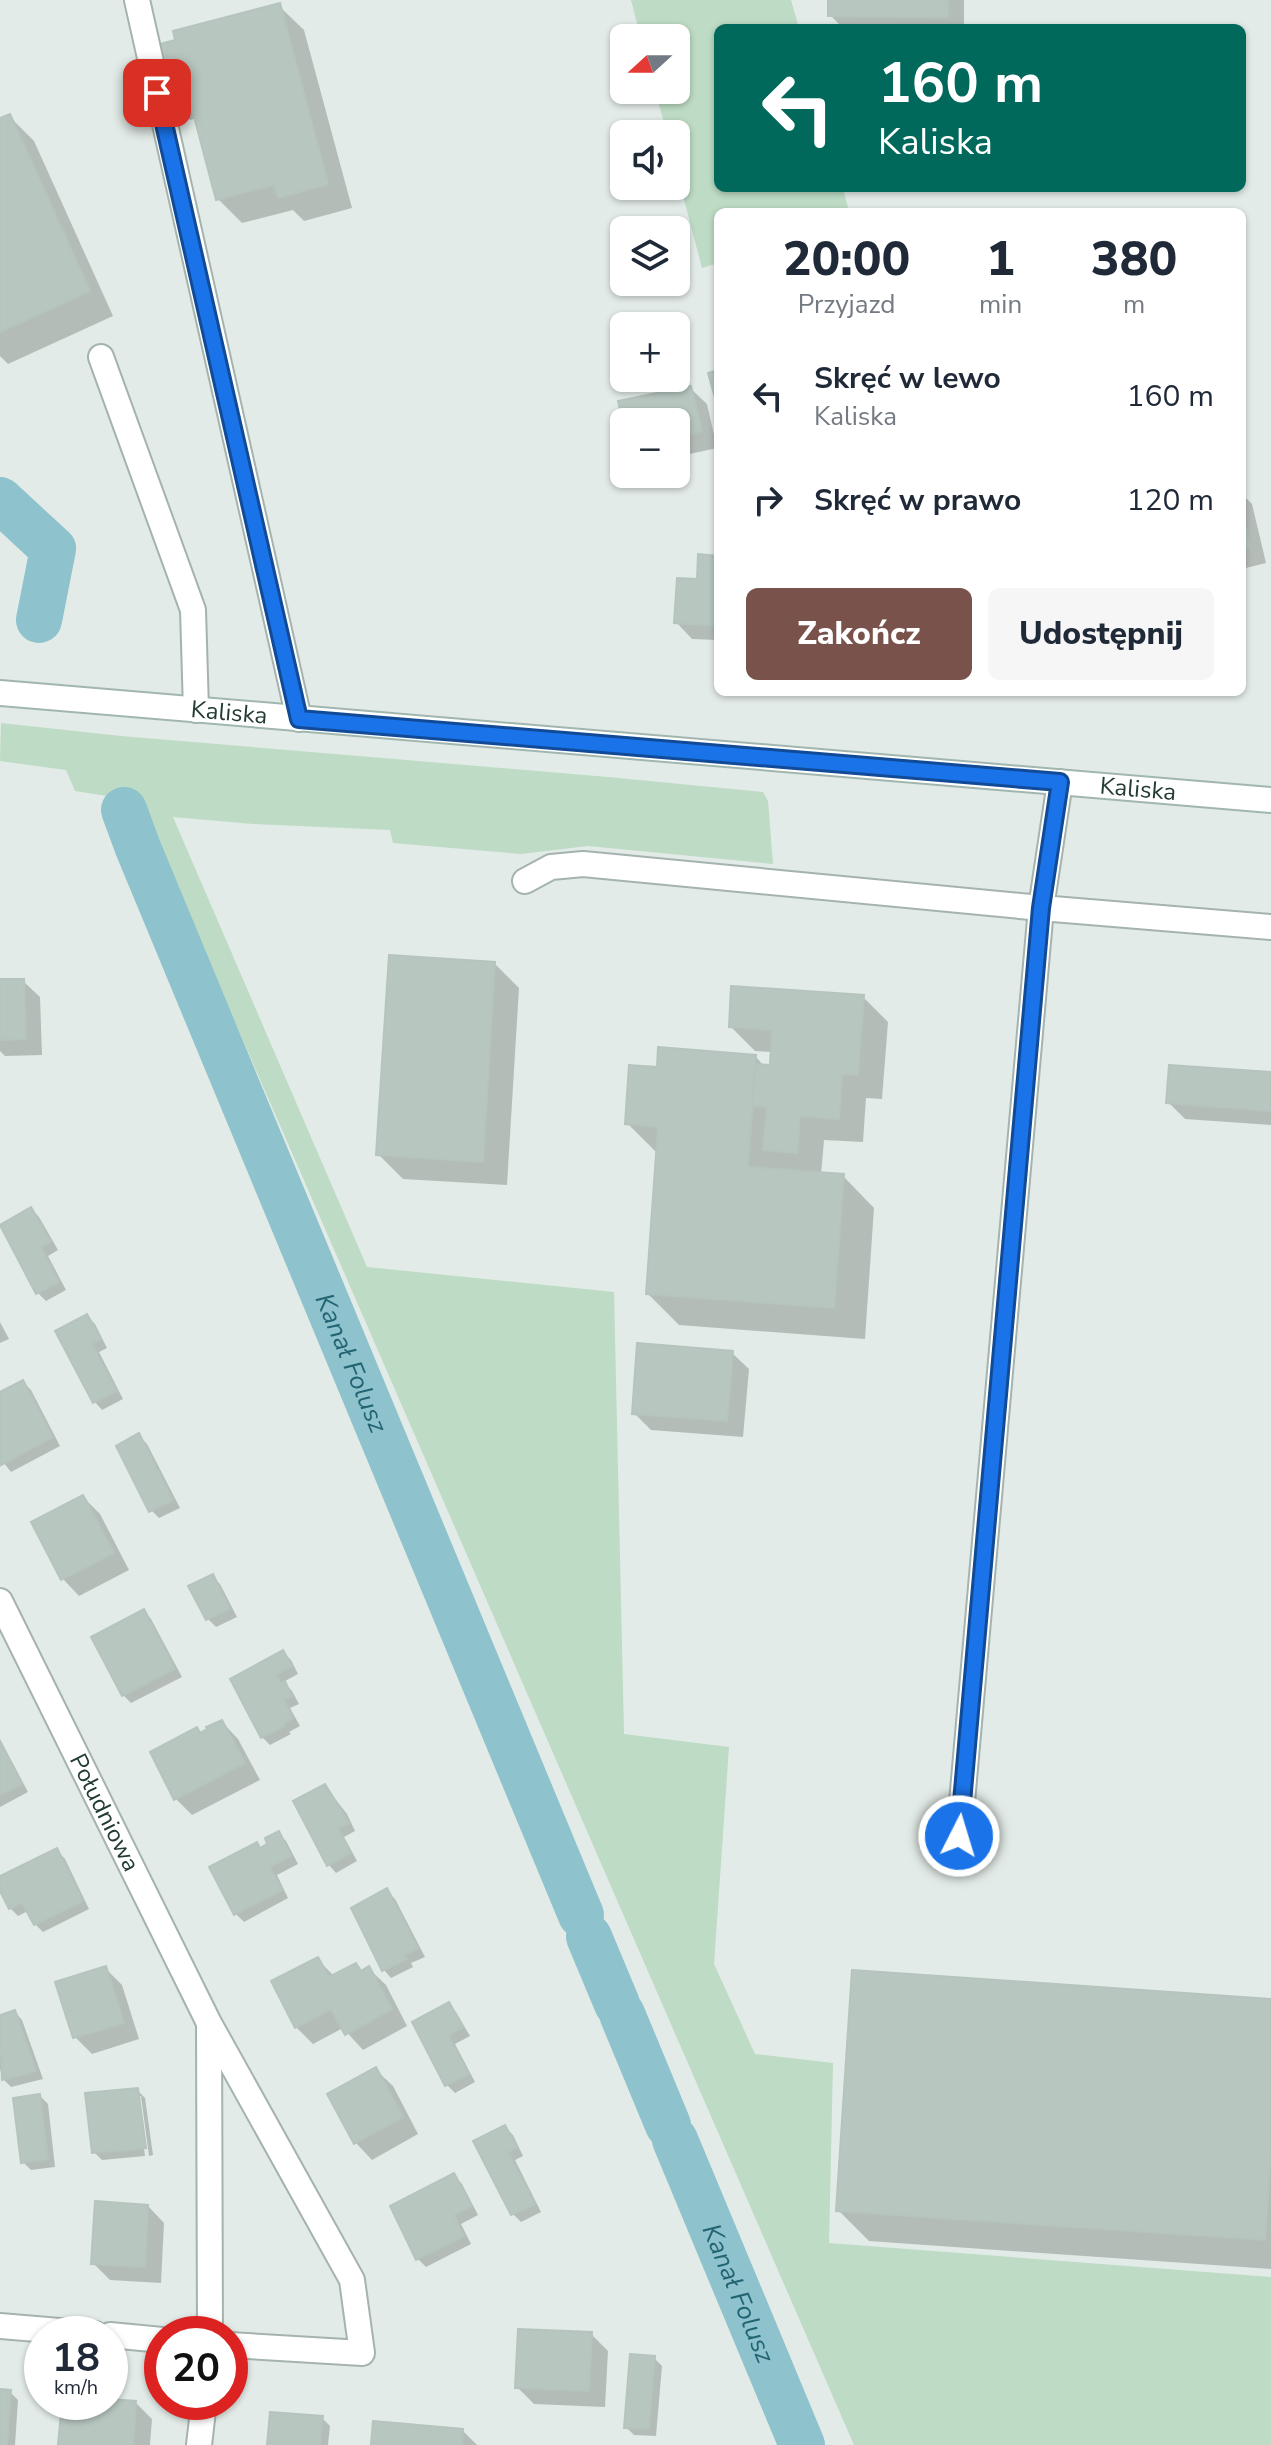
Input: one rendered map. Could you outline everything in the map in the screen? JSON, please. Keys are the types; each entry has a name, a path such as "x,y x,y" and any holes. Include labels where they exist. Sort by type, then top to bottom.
{"street":[{"path":"137,0 299,719"},
{"path":"101,357 193,610 196,710"},
{"name":"Kaliska","path":"0,693 1271,800"},
{"path":"959,1836 1041,908 1060,782"},
{"path":"525,881 551,867 583,864 1271,927"},
{"name":"Południowa","path":"0,1601 10,1646 209,2023 352,2280 362,2353 248,2346"},
{"name":"Południowa","path":"209,2023 210,2316"},
{"path":"0,2326 24,2328"},
{"path":"199,2445 202,2420"}],"green space":[{"path":"631,0 791,0 798,24 714,24 714,192 844,192 848,208 714,208 714,264 702,268 684,200 690,200 690,120 663,120 659,104 690,104 690,24 637,24"},
{"path":"1,723 763,792 768,801 773,864 588,846 521,854 393,843 390,830 173,817 367,1267 614,1292 624,1734 729,1747 714,1964 755,2054 833,2063 829,2243 1271,2277 1271,2445 854,2445 139,801 75,791 66,770 0,761"}],"building":[{"path":"828,0 948,0 948,17 828,16"},
{"path":"280,3 328,184 278,198 274,185 216,200 187,90 164,96 150,47 175,40 173,31"},
{"path":"10,114 90,291 0,332 0,118"},
{"path":"714,371 714,395 708,373"},
{"path":"690,386 702,431 690,434 690,408 620,408 618,401 662,392 690,392"},
{"path":"698,554 714,556 714,626 674,623 677,578 697,579"},
{"path":"389,955 495,962 483,1162 376,1155"},
{"path":"0,979 24,979 26,1039 0,1040"},
{"path":"731,986 864,995 858,1075 842,1074 839,1119 800,1116 797,1153 763,1150 767,1107 752,1106 755,1064 770,1065 772,1030 729,1027"},
{"path":"658,1047 756,1055 748,1167 844,1174 834,1308 646,1294 658,1127 625,1124 629,1065 657,1067"},
{"path":"1169,1065 1271,1072 1271,1111 1166,1103"},
{"path":"31,1207 51,1242 41,1247 59,1282 36,1294 0,1225"},
{"path":"87,1314 101,1339 92,1344 117,1391 93,1403 55,1331"},
{"path":"637,1343 733,1351 727,1421 632,1414"},
{"path":"23,1380 53,1437 1,1465 0,1392"},
{"path":"139,1433 173,1500 149,1512 116,1446"},
{"path":"83,1495 114,1553 61,1580 31,1522"},
{"path":"213,1574 230,1609 206,1620 188,1586"},
{"path":"144,1609 175,1669 122,1696 91,1637"},
{"path":"283,1650 292,1666 276,1674 281,1683 285,1681 292,1696 284,1700 293,1718 283,1724 285,1726 261,1738 230,1679"},
{"path":"222,1720 245,1763 174,1800 150,1752 197,1727 200,1733"},
{"path":"0,1742 22,1784 0,1795"},
{"path":"325,1784 349,1823 338,1828 351,1853 327,1866 293,1801"},
{"path":"279,1831 291,1856 270,1867 282,1890 234,1915 209,1867 257,1842 260,1848 267,1844 265,1838"},
{"path":"57,1848 83,1901 34,1925 22,1903 9,1909 0,1891 0,1876"},
{"path":"387,1888 418,1948 404,1955 407,1959 382,1971 351,1908"},
{"path":"318,1957 329,1977 356,1963 361,1971 369,1966 392,2009 345,2035 331,2009 295,2028 271,1981"},
{"path":"106,1966 124,2023 73,2038 55,1982"},
{"path":"852,1970 1271,1999 1271,2151 1265,2240 836,2211"},
{"path":"449,2002 463,2027 448,2035 469,2074 445,2086 412,2022"},
{"path":"15,2010 36,2071 2,2080 0,2015"},
{"path":"376,2067 403,2117 354,2144 327,2094"},
{"path":"138,2088 146,2148 92,2153 85,2093"},
{"path":"40,2094 48,2159 21,2163 13,2098"},
{"path":"505,2125 517,2148 508,2152 535,2204 511,2215 473,2141"},
{"path":"454,2173 472,2206 454,2215 464,2236 416,2260 390,2206"},
{"path":"95,2201 148,2205 145,2267 91,2264"},
{"path":"518,2329 592,2332 589,2391 515,2388"},
{"path":"630,2354 655,2356 649,2429 624,2428"},
{"path":"0,2389 11,2390 7,2445 0,2445"},
{"path":"128,2400 136,2401 133,2445 58,2445 60,2420 128,2420"},
{"path":"270,2412 323,2416 320,2445 267,2445"},
{"path":"373,2421 463,2429 462,2445 371,2445"}],"waterway":[{"name":"Kanał Folusz","path":"0,500 53,549 39,620"},
{"name":"Kanał Folusz","path":"124,810 581,1915"},
{"name":"Kanał Folusz","path":"589,1937 617,2004"},
{"name":"Kanał Folusz","path":"622,2014 668,2125"},
{"name":"Kanał Folusz","path":"675,2140 802,2445"}],"route":[{"path":"157,93 299,719 1060,782 1041,908 959,1836"}]}
